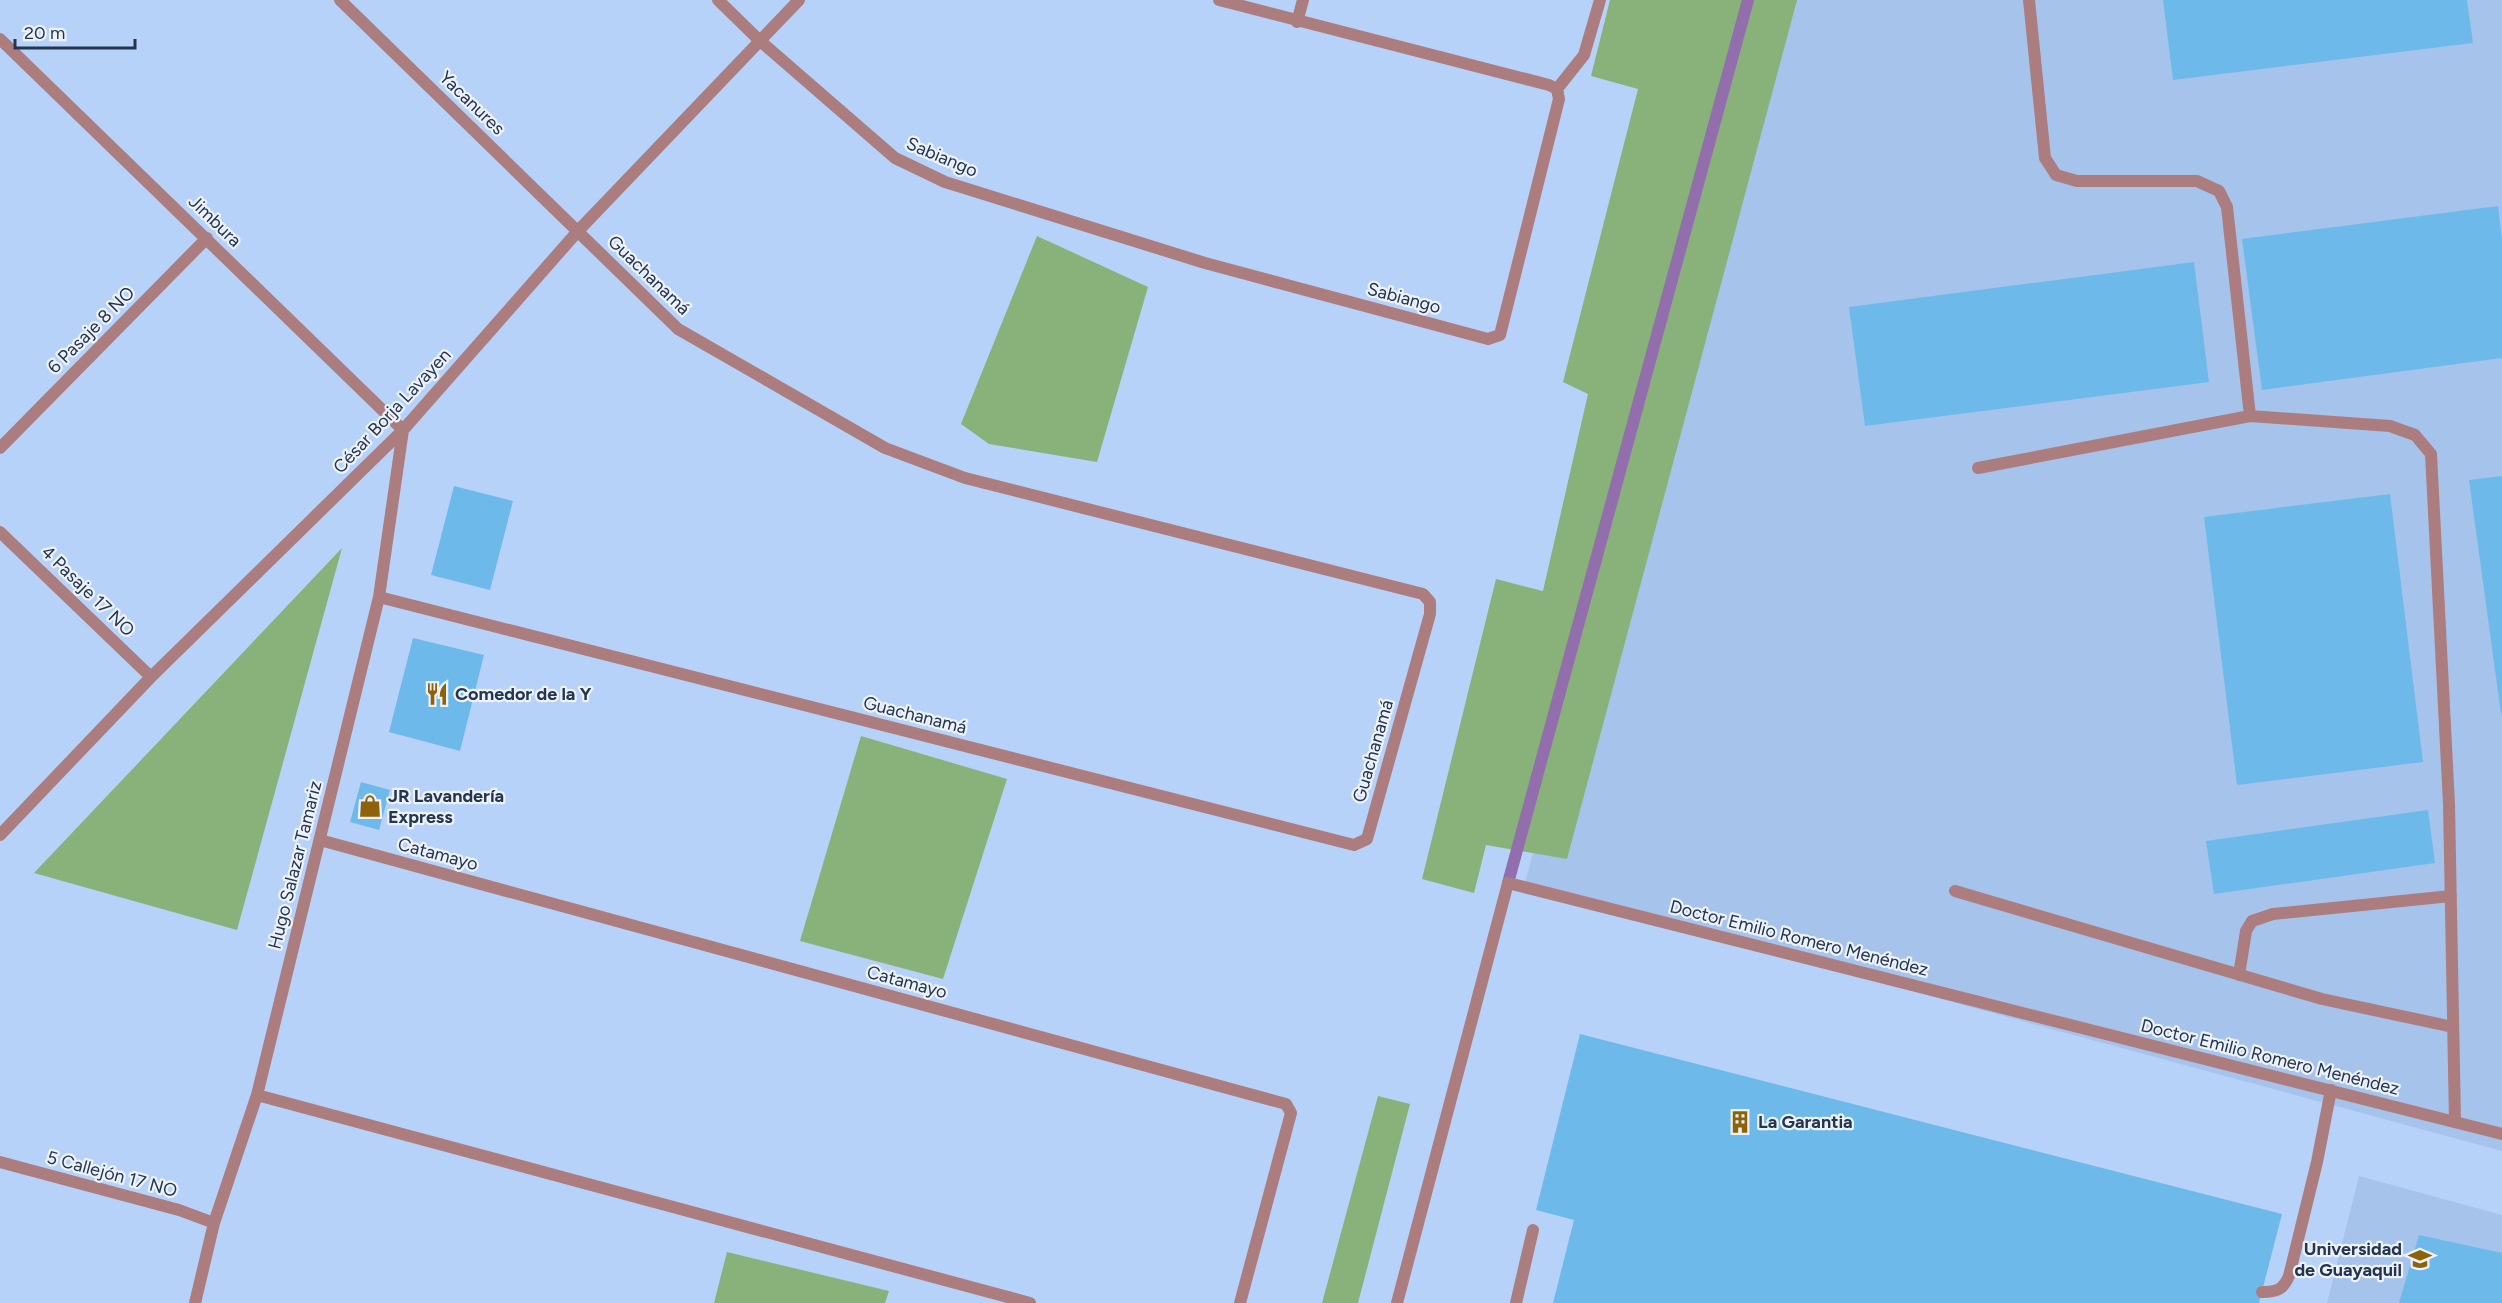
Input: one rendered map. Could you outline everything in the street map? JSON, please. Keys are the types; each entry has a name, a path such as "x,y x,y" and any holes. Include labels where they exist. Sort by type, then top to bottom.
{"street":[{"name":"Yacanures","path":"340,0 578,231"},
{"path":"718,0 759,40"},
{"name":"César Borja Lavayen","path":"0,835 151,677 403,430 578,231 799,0"},
{"path":"1219,0 1297,22 1549,85 1557,89 1584,56 1600,0"},
{"path":"1297,22 1303,0"},
{"path":"2029,0 2045,158 2056,175 2077,181 2198,181 2219,191 2227,207 2250,416"},
{"name":"Jimbura","path":"0,39 403,430"},
{"name":"Sabiango","path":"759,40 895,158 945,182 1205,263 1488,339 1500,335 1559,99 1557,89"},
{"name":"Guachanamá","path":"379,597 1354,845 1367,839 1430,614 1430,602 1423,594 965,478 885,448 678,329 578,231"},
{"name":"6 Pasaje 8 NO","path":"0,448 207,238"},
{"path":"1978,468 2250,416 2390,426 2415,435 2431,454 2449,804 2455,1122"},
{"name":"Hugo Salazar Tamariz","path":"195,1303 214,1223 257,1095 379,597 403,430"},
{"name":"4 Pasaje 17 NO","path":"0,531 151,677"},
{"name":"Catamayo","path":"320,840 1286,1104 1290,1113 1240,1303"},
{"name":"Doctor Emilio Romero Menéndez","path":"1397,1303 1508,883 2502,1134"},
{"path":"1955,891 2322,999 2453,1027"},
{"path":"2239,975 2247,931 2252,921 2273,914 2451,896"},
{"path":"2262,1292 2275,1292 2284,1286 2289,1276 2317,1162 2331,1090"},
{"path":"257,1095 1030,1303"},
{"name":"5 Callejón 17 NO","path":"0,1162 179,1210 214,1223"},
{"path":"1516,1303 1533,1230"}],"shaded area":[{"path":"1772,0 2502,0 2502,1151 1524,886"},
{"name":"Universidad de Guayaquil","path":"2359,1176 2502,1215 2502,1303 2327,1303"}],"green space":[{"path":"1610,0 1797,0 1567,859 1486,845 1474,893 1422,879 1496,579 1543,591 1588,394 1563,382 1638,89 1591,76"},
{"path":"1037,236 1148,287 1097,462 989,444 961,424"},
{"path":"342,548 237,930 34,873"},
{"path":"861,736 1007,779 943,979 800,941"},
{"path":"1378,1096 1410,1104 1358,1303 1322,1303"},
{"path":"727,1252 889,1291 885,1303 714,1303"}],"building":[{"path":"2163,0 2467,0 2473,43 2173,80"},
{"path":"2498,206 2502,240 2502,358 2262,390 2242,239"},
{"path":"2194,262 2209,382 1865,426 1849,307"},
{"path":"2502,476 2502,714 2501,714 2469,480"},
{"path":"454,486 513,501 490,590 431,575"},
{"path":"2390,494 2423,762 2237,785 2204,517"},
{"name":"Comedor de la Y","path":"413,638 484,655 460,751 389,732"},
{"name":"JR Lavandería Express","path":"361,782 390,790 379,830 350,822"},
{"path":"2428,810 2435,863 2214,894 2206,841"},
{"name":"La Garantia","path":"1580,1034 2282,1214 2259,1303 1553,1303 1574,1220 1536,1210"},
{"path":"2419,1235 2502,1253 2502,1303 2399,1303"}],"waterway":[{"path":"1508,883 1748,0"}],"place":[{"name":"Comedor de la Y","path":"437,694"},
{"name":"JR Lavandería Express","path":"370,806"},
{"name":"La Garantia","path":"1740,1122"},
{"name":"Universidad de Guayaquil","path":"2420,1259"}]}
